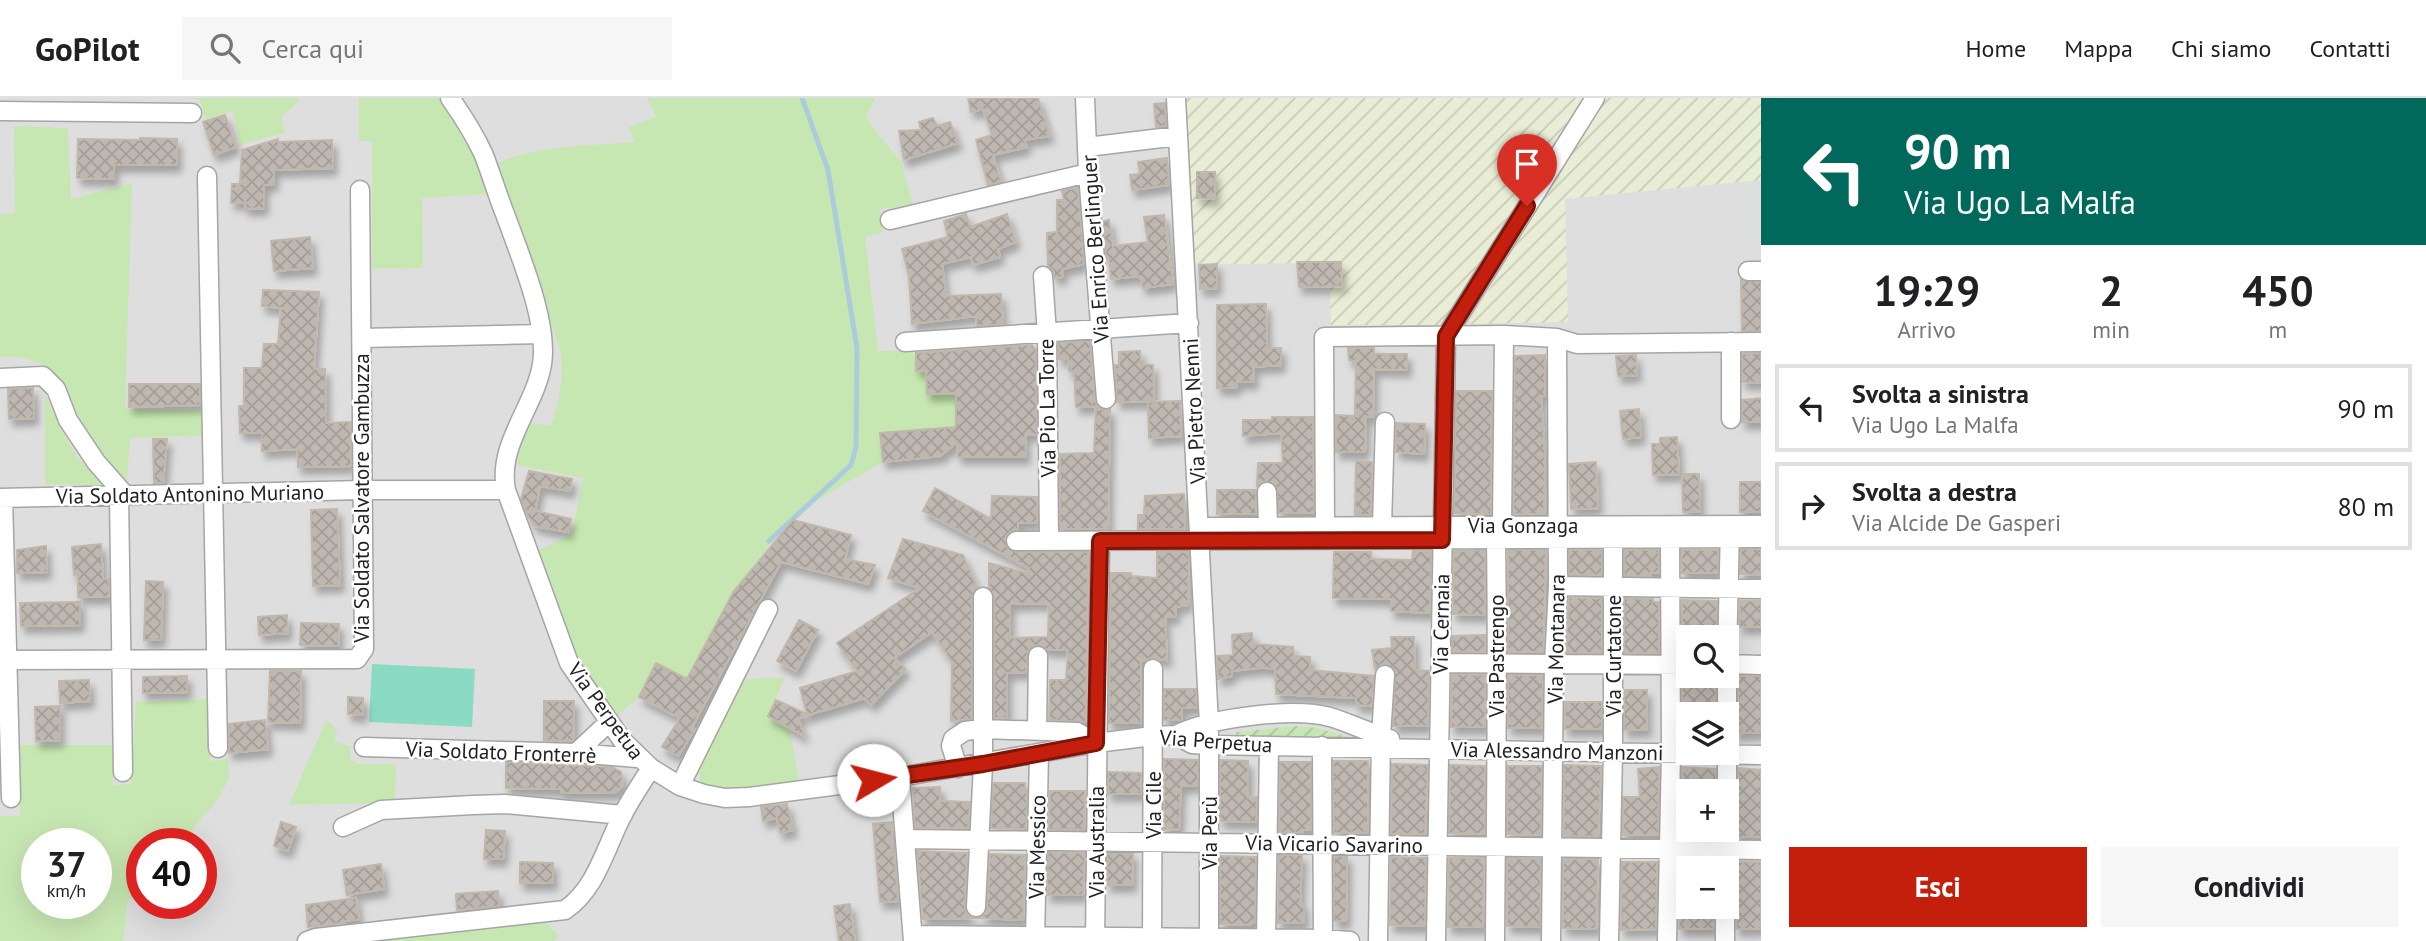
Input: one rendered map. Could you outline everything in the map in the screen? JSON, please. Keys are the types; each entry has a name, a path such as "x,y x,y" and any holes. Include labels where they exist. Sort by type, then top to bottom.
{"street":[{"name":"Via Perpetua","path":"450,98 482,152 519,252 542,334 543,361 538,382 504,459 506,490 569,663 609,722 644,763 680,786 714,796 749,797 900,777 1096,743 1153,736 1177,735 1192,744 1210,745 1322,746 1381,741"},
{"name":"Via Enrico Berlinguer","path":"1085,98 1088,173 1106,399"},
{"name":"Via Pietro Nenni","path":"1176,98 1209,724"},
{"path":"1446,336 1595,98"},
{"path":"0,111 192,113"},
{"path":"1087,147 1178,136"},
{"path":"890,220 1088,173"},
{"path":"207,176 218,748"},
{"name":"Via Soldato Salvatore Gambuzza","path":"4,659 357,659 364,649 360,190"},
{"name":"Via Pio La Torre","path":"1043,276 1047,334 1049,541"},
{"path":"905,342 1189,323"},
{"path":"362,338 542,334"},
{"path":"1325,526 1324,337 1503,335 1558,338 1577,344 1761,342"},
{"name":"Via Pastrengo","path":"1495,941 1495,749 1503,335"},
{"name":"Via Cernaia","path":"1436,941 1446,336"},
{"name":"Via Montanara","path":"1551,941 1554,664 1558,586 1558,338"},
{"path":"1731,342 1731,419"},
{"path":"0,378 43,376 55,389 68,420 122,495 123,772"},
{"path":"1382,526 1385,422"},
{"name":"Via Soldato Antonino Muriano","path":"1,498 214,492 506,490"},
{"path":"1267,492 1268,527"},
{"path":"1,498 4,659 11,798"},
{"name":"Via Gonzaga","path":"1558,532 1613,538 1670,538 1761,525"},
{"name":"Via Gonzaga","path":"1201,534 1268,527 1325,526 1382,526 1442,533"},
{"path":"1728,625 1730,531"},
{"name":"Via Gonzaga","path":"1201,534 1730,531 1761,538"},
{"path":"1016,541 1100,541 1201,534"},
{"name":"Via Curtatone","path":"1609,941 1613,752 1613,538"},
{"path":"1667,941 1671,753 1670,538"},
{"name":"Via Australia","path":"1095,939 1100,541"},
{"path":"1558,586 1761,589"},
{"path":"976,907 983,764 983,597"},
{"path":"680,786 768,609"},
{"path":"1037,730 1038,656"},
{"path":"1441,663 1676,665"},
{"path":"1739,664 1761,665"},
{"name":"Via Cile","path":"1152,939 1153,669"},
{"path":"1378,941 1381,741 1385,676"},
{"path":"1177,735 1190,728 1237,718 1286,713 1328,716 1381,741 1438,748"},
{"path":"576,753 609,722"},
{"name":"Via Perù","path":"1209,724 1209,939"},
{"path":"958,768 950,746 953,739 965,731 982,729 1077,732 1096,743"},
{"path":"1266,940 1269,746"},
{"path":"1322,746 1323,940"},
{"name":"Via Soldato Fronterrè","path":"363,747 576,753 644,763"},
{"name":"Via Alessandro Manzoni","path":"1438,748 1676,753"},
{"name":"Via Messico","path":"1035,938 1039,753"},
{"name":"Via Alessandro Manzoni","path":"1739,754 1761,755"},
{"path":"307,941 565,910 577,902 588,889 644,763"},
{"path":"900,777 913,938 1350,941"},
{"path":"343,827 381,810 473,805 505,804 622,815"},
{"name":"Via Vicario Savarino","path":"906,839 1761,850"},
{"path":"1727,842 1727,856"},
{"path":"1725,941 1726,919"},
{"path":"1428,941 1452,941"}],"shaded area":[{"path":"0,98 1761,98 1761,941 0,941"}],"green space":[{"path":"188,98 298,98 299,101 281,117 285,133 240,145 233,111 205,119 200,100"},
{"path":"359,98 440,98 471,150 488,194 422,198 423,268 372,269 372,141 359,141"},
{"path":"647,98 875,98 866,117 901,161 913,205 880,209 883,232 865,237 878,351 916,351 916,371 926,370 927,394 956,393 956,426 880,433 883,462 836,489 792,521 746,576 687,679 656,663 639,697 616,717 572,649 538,551 572,534 583,478 517,465 520,446 531,423 551,426 562,370 560,350 515,210 496,164 526,153 544,150 634,142 629,127 656,117"},
{"path":"1184,98 1582,98 1442,325 1331,325 1330,287 1342,286 1340,262 1192,265"},
{"path":"1604,98 1761,98 1761,180 1565,199 1568,322 1468,324"},
{"path":"14,126 68,128 71,199 132,183 125,409 203,410 201,436 130,438 127,484 94,443 62,387 47,368 31,360 0,357 0,214 15,213"},
{"path":"45,395 78,458 105,485 45,484"},
{"path":"372,664 475,669 472,727 369,722"},
{"path":"785,678 768,716 789,724 799,781 731,789 701,783 697,766 745,679"},
{"path":"209,699 210,761 228,759 229,778 217,801 194,828 126,828 126,916 123,941 0,941 0,816 20,816 20,745 113,745 113,785 131,784 136,702"},
{"path":"326,720 337,729 334,742 350,746 350,759 358,764 396,764 395,803 289,805"},
{"path":"1295,726 1317,728 1351,738 1236,736 1236,732"},
{"path":"545,922 558,935 555,941 346,941"}],"building":[{"path":"968,98 1038,98 1050,136 1024,140 1027,147 993,155 1001,182 988,185 976,140 992,135 983,109 971,112"},
{"path":"1165,103 1166,126 1156,127 1154,104"},
{"path":"225,115 236,147 214,155 203,122"},
{"path":"933,118 937,126 950,122 958,143 904,160 899,131 921,130 919,122"},
{"path":"78,139 177,139 177,165 114,165 114,179 77,178"},
{"path":"278,139 278,142 332,140 333,168 274,170 274,184 264,185 264,208 245,209 246,202 231,203 232,184 240,184 242,150"},
{"path":"1167,158 1169,185 1132,190 1130,175 1140,174 1138,162"},
{"path":"1197,172 1215,172 1215,199 1197,198"},
{"path":"1078,187 1084,264 1062,269 1063,277 1055,278 1053,270 1048,266 1047,233 1057,232 1057,200 1064,200 1062,191"},
{"path":"966,214 970,227 1007,214 1016,242 998,249 1000,257 973,265 971,257 942,264 946,296 1001,294 1003,324 977,326 976,316 912,324 909,276 902,249 948,237 944,221"},
{"path":"1164,215 1173,284 1143,288 1140,276 1111,279 1109,259 1106,259 1103,221 1109,220 1113,246 1148,242 1144,217"},
{"path":"310,237 313,268 274,271 271,241"},
{"path":"1297,262 1341,262 1342,286 1299,287"},
{"path":"1217,264 1217,288 1200,289 1199,265"},
{"path":"1741,280 1761,282 1761,331 1742,331"},
{"path":"263,290 319,292 314,369 325,369 326,423 351,422 351,466 298,467 297,449 262,451 262,433 240,433 239,406 244,406 244,368 262,368 264,344 278,344 281,308 262,306"},
{"path":"1266,304 1267,348 1281,348 1281,365 1253,367 1254,382 1237,382 1236,388 1217,388 1217,305"},
{"path":"1090,341 1095,401 1101,409 1110,409 1108,529 1060,529 1060,454 1094,453 1096,406 1076,407 1074,371 1069,371 1068,359 1059,359 1058,343"},
{"path":"1032,345 1036,350 1037,434 1025,435 1026,457 958,457 957,442 940,456 883,462 880,433 956,427 956,393 927,394 926,370 916,371 916,353"},
{"path":"1348,348 1374,348 1374,354 1407,354 1407,370 1374,369 1373,417 1363,416 1366,417 1365,452 1336,452 1336,415 1355,416 1356,361 1349,360"},
{"path":"1140,351 1141,364 1153,365 1154,401 1117,402 1115,365 1119,365 1119,352"},
{"path":"1761,353 1761,383 1742,382 1742,354"},
{"path":"1545,355 1545,396 1541,396 1545,456 1544,514 1513,514 1515,356"},
{"path":"1636,355 1637,375 1618,376 1616,356"},
{"path":"129,384 200,384 200,405 129,407"},
{"path":"33,388 34,418 9,419 8,389"},
{"path":"1456,391 1492,391 1491,514 1454,513"},
{"path":"1761,398 1761,422 1742,422 1742,400"},
{"path":"1180,401 1181,436 1149,438 1148,402"},
{"path":"1639,409 1641,437 1623,439 1620,411"},
{"path":"1272,417 1313,417 1314,513 1279,513 1276,486 1266,481 1257,486 1258,463 1283,463 1281,433 1243,436 1243,420 1272,420"},
{"path":"1396,423 1425,424 1424,454 1396,452"},
{"path":"1677,437 1679,474 1653,475 1652,444 1660,444 1660,438"},
{"path":"153,439 167,439 163,483 154,483"},
{"path":"1356,461 1372,462 1371,515 1355,515"},
{"path":"1596,462 1598,508 1571,509 1569,464"},
{"path":"529,471 572,479 570,491 540,486 535,511 571,519 568,532 535,526 528,516 521,499"},
{"path":"1682,474 1699,474 1700,512 1683,512"},
{"path":"1740,482 1761,482 1761,512 1740,512"},
{"path":"935,488 991,519 992,496 1037,497 1037,523 1018,523 1018,530 1011,531 1006,536 1007,547 1016,552 1088,552 1086,722 1049,720 1050,680 1066,680 1068,650 1048,650 1039,645 1028,651 1026,672 1007,673 1007,718 994,718 994,597 989,588 989,563 1027,573 1029,568 923,511","holes":["1049,603 1048,637 1010,638 1010,604"]},
{"path":"1217,490 1256,490 1256,514 1217,514"},
{"path":"1184,494 1185,529 1138,529 1138,515 1144,515 1145,496"},
{"path":"337,509 340,585 313,586 311,510"},
{"path":"793,520 851,535 845,559 875,565 868,584 781,562 692,727 695,729 678,756 662,747 680,718 639,697 656,663 687,679 734,591"},
{"path":"903,539 963,555 977,587 972,597 972,719 951,721 952,662 932,632 894,658 906,669 871,705 865,698 798,718 804,736 768,716 776,700 807,714 800,688 857,671 837,643 920,588 888,578"},
{"path":"101,544 103,579 109,579 109,597 78,597 78,574 74,575 72,547"},
{"path":"46,546 47,572 17,573 17,550"},
{"path":"1741,549 1761,549 1761,575 1740,574"},
{"path":"1485,550 1485,615 1453,614 1454,551"},
{"path":"1508,550 1546,550 1543,652 1508,652"},
{"path":"1569,550 1602,550 1602,575 1569,575"},
{"path":"1624,550 1659,550 1659,573 1650,573 1651,576 1624,576"},
{"path":"1681,550 1718,550 1718,573 1682,573"},
{"path":"1413,551 1431,551 1430,613 1391,611 1391,599 1333,598 1334,552 1371,552 1371,559 1412,560"},
{"path":"1157,552 1189,552 1188,605 1175,607 1176,617 1165,617 1167,660 1152,658 1141,661 1141,723 1109,723 1111,573 1131,573 1131,576 1157,578"},
{"path":"146,581 163,582 161,640 144,640"},
{"path":"1569,598 1602,598 1602,653 1566,653"},
{"path":"1624,598 1653,599 1653,602 1659,602 1659,653 1624,653"},
{"path":"1682,600 1717,601 1716,625 1682,625"},
{"path":"1740,601 1761,601 1761,627 1739,627"},
{"path":"80,602 80,625 21,626 20,603"},
{"path":"287,615 288,633 259,635 258,617"},
{"path":"799,620 818,630 796,671 777,661"},
{"path":"301,623 339,624 338,646 300,645"},
{"path":"1252,633 1253,644 1293,647 1294,656 1310,657 1310,670 1374,676 1372,706 1356,705 1356,698 1276,694 1275,669 1267,667 1232,671 1232,676 1218,679 1217,656 1233,655 1232,635"},
{"path":"1485,635 1485,652 1452,652 1452,636"},
{"path":"1391,637 1414,637 1415,670 1429,671 1428,726 1393,726 1395,671 1386,664 1375,669 1372,650 1392,648"},
{"path":"270,671 301,671 300,723 268,722"},
{"path":"1452,674 1485,675 1485,727 1451,727"},
{"path":"1508,675 1543,675 1542,728 1508,728"},
{"path":"187,676 187,692 143,693 143,677"},
{"path":"1739,676 1761,676 1761,733 1739,733"},
{"path":"89,680 90,701 60,703 59,681"},
{"path":"1682,688 1716,688 1716,702 1682,702"},
{"path":"1164,689 1196,689 1197,708 1182,708 1182,720 1164,720"},
{"path":"1624,690 1647,690 1647,730 1624,730"},
{"path":"348,697 363,698 363,715 348,714"},
{"path":"544,701 574,701 573,741 544,740"},
{"path":"1565,702 1602,702 1602,729 1565,729"},
{"path":"60,706 60,740 36,741 35,707"},
{"path":"265,720 268,749 229,753 229,724"},
{"path":"1164,759 1198,760 1198,785 1181,786 1179,829 1164,830"},
{"path":"1220,760 1248,761 1248,798 1257,797 1256,822 1220,821"},
{"path":"1333,761 1368,761 1368,832 1334,833"},
{"path":"506,762 612,767 621,772 623,785 617,792 561,793 561,789 506,788"},
{"path":"1280,762 1311,762 1311,830 1303,830 1303,833 1279,832"},
{"path":"1392,764 1428,765 1425,834 1391,834"},
{"path":"1450,765 1485,766 1485,834 1449,833"},
{"path":"1564,765 1601,766 1598,837 1564,836"},
{"path":"1508,766 1542,766 1541,835 1507,834"},
{"path":"1659,767 1658,835 1623,835 1623,797 1640,797 1638,769"},
{"path":"1682,767 1716,769 1716,779 1682,779"},
{"path":"1738,768 1761,770 1761,837 1739,837"},
{"path":"1108,772 1141,773 1141,794 1108,794"},
{"path":"993,783 1025,783 1026,829 991,828"},
{"path":"940,787 940,801 970,802 968,828 915,828 913,788"},
{"path":"1050,791 1085,791 1084,830 1049,829"},
{"path":"787,804 793,830 780,833 777,818 763,821 761,807"},
{"path":"281,822 296,827 288,851 274,846"},
{"path":"892,822 891,850 894,850 898,901 880,902 873,824"},
{"path":"486,830 505,831 503,859 484,859"},
{"path":"917,851 967,853 965,907 966,913 974,918 923,919"},
{"path":"1048,852 1085,853 1083,895 1047,895"},
{"path":"1107,853 1133,853 1132,885 1107,885"},
{"path":"990,854 1025,855 1023,920 977,918 985,914 987,908"},
{"path":"1279,855 1302,855 1300,904 1304,904 1304,923 1278,923"},
{"path":"1220,856 1256,857 1255,923 1251,925 1220,924"},
{"path":"1334,856 1347,856 1346,921 1334,921"},
{"path":"1391,857 1426,858 1425,926 1390,925"},
{"path":"1449,858 1484,858 1483,927 1448,927"},
{"path":"1507,858 1541,859 1540,927 1507,926"},
{"path":"1563,859 1598,859 1596,929 1563,928"},
{"path":"520,862 553,863 553,883 520,883"},
{"path":"1622,862 1657,862 1656,929 1621,930"},
{"path":"1739,862 1761,862 1761,929 1736,929 1736,919 1739,919"},
{"path":"381,864 384,889 347,895 343,870"},
{"path":"498,891 499,906 457,910 456,894"},
{"path":"356,898 359,919 308,927 306,905"},
{"path":"850,904 855,941 839,941 834,906"},
{"path":"1679,919 1714,919 1714,929 1679,929"}],"waterway":[{"path":"769,541 851,465 856,447 857,348 828,170 802,98"}],"route":[{"path":"873,780 983,764 1096,743 1100,541 1442,540 1446,336 1527,206"}]}
